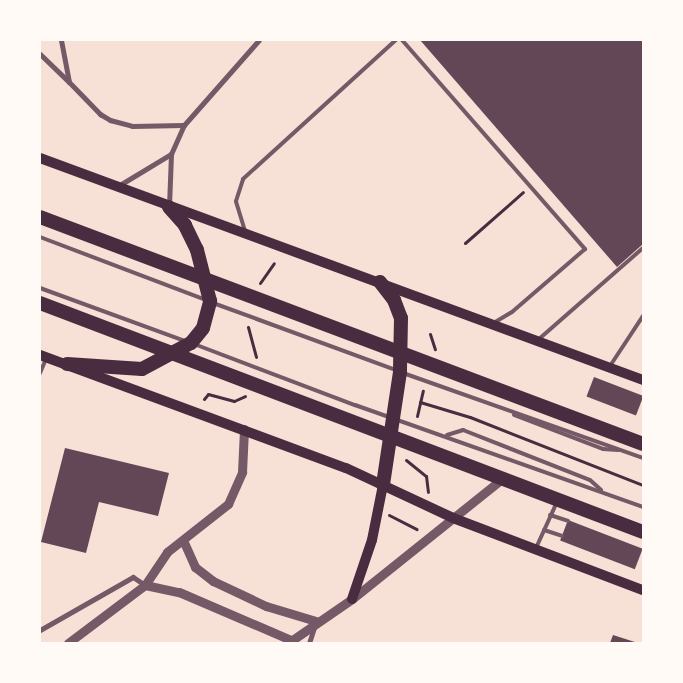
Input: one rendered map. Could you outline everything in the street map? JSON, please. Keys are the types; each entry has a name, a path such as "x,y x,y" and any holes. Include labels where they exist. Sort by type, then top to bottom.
{"highway":[{"path":"67,364 142,369 174,354 191,343 208,318 210,301 189,233 169,207"},
{"path":"40,217 643,444"},
{"path":"380,282 398,308 401,354 394,418 383,485"},
{"path":"40,303 643,532"}],"main road":[{"path":"40,158 643,380"},
{"path":"43,356 244,429 383,485 452,518 643,590"},
{"path":"352,599 372,540 383,485"}],"street":[{"path":"61,40 69,82"},
{"path":"169,207 171,154 184,125 260,40"},
{"path":"40,54 110,120 132,126 184,125"},
{"path":"117,186 171,154"},
{"path":"68,643 145,585 167,552 228,504 237,489 242,472 244,429"},
{"path":"40,630 133,577 145,585 179,592 292,642 316,621 352,599 502,479"},
{"path":"183,540 195,567 213,581 266,606 316,621"},
{"path":"309,643 316,621"}],"lane":[{"path":"245,233 236,201 243,179 342,87 396,40"},
{"path":"402,40 585,249 512,312 492,324"},
{"path":"40,237 474,398 603,449 620,450 643,458"},
{"path":"537,341 643,248"},
{"path":"40,288 643,507"},
{"path":"609,368 643,316"},
{"path":"40,373 43,356"},
{"path":"446,435 463,430 590,480 602,491"},
{"path":"535,549 558,500"},
{"path":"550,515 568,521"},
{"path":"544,530 562,536"}],"path":[{"path":"465,243 530,186"},
{"path":"260,284 274,263"},
{"path":"247,322 256,360"},
{"path":"430,334 435,350"},
{"path":"416,420 423,387"},
{"path":"204,399 208,394 234,401 245,396"},
{"path":"420,402 470,418 643,485"},
{"path":"406,460 426,476 428,492"},
{"path":"388,515 417,529"}],"building":[{"path":"420,40 643,40 643,244 617,267"},
{"path":"594,377 643,396 636,416 586,397"},
{"path":"65,448 169,473 158,516 99,502 86,553 41,542"},
{"path":"568,520 643,549 635,569 560,541"},
{"path":"613,635 638,643 610,643"}]}
